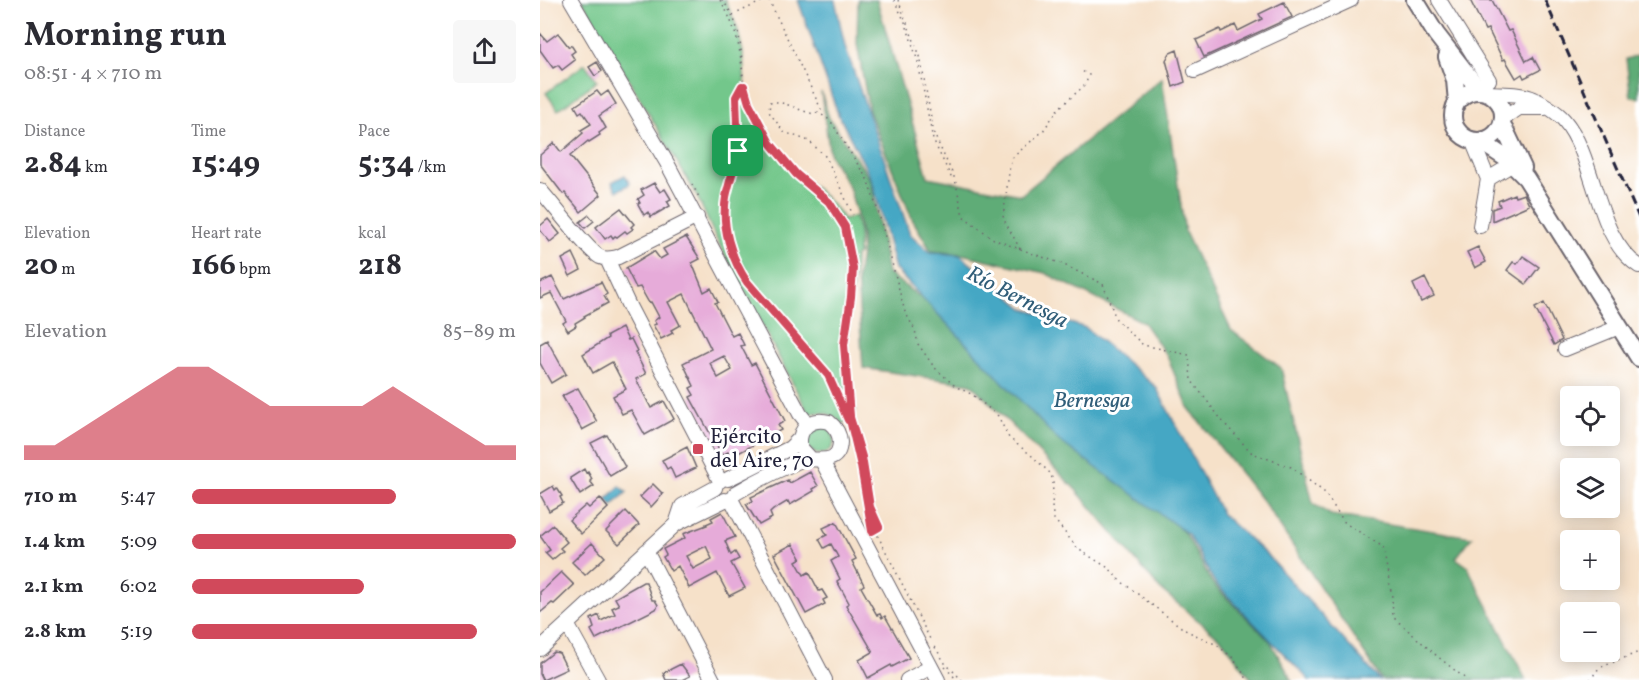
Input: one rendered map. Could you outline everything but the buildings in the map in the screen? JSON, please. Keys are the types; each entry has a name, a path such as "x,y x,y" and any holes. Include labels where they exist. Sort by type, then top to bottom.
{"main road":[{"path":"1415,0 1437,34 1453,70 1457,99 1454,123 1462,135 1513,164 1526,178 1639,358"},
{"path":"1437,34 1500,104 1526,178"},
{"path":"1457,99 1468,93 1487,89"},
{"path":"1479,144 1496,134 1506,123"}],"street":[{"path":"571,0 697,217 800,414 808,424"},
{"path":"1195,71 1351,0"},
{"path":"1439,0 1487,89 1533,98 1564,120 1578,144 1615,240 1629,260 1639,266"},
{"path":"1506,123 1519,108 1530,106 1547,108"},
{"path":"1479,144 1488,179 1480,226"},
{"path":"1488,179 1513,164"},
{"path":"540,190 588,246 598,256 607,259 618,257 697,217"},
{"path":"607,259 721,483"},
{"path":"1565,349 1619,327"},
{"path":"540,649 676,524 798,461 816,460 835,454 840,440 839,433 829,422 814,421 808,424 790,448 684,503 676,524"},
{"path":"799,439 804,454 816,460 938,680"},
{"path":"721,483 734,483 730,497 825,680"},
{"path":"721,483 716,495 730,497"},
{"path":"646,551 714,680"},
{"path":"567,624 598,680"},
{"path":"907,680 931,667"}],"path":[{"path":"721,0 731,17 742,47 745,104 766,143 792,175 833,211 843,231 849,255 850,273 842,344 848,411 861,466 872,531 935,648 945,663 962,680"},
{"path":"731,17 765,0"},
{"path":"769,0 821,109 815,114 802,112 777,101 770,102 769,112 784,132 809,141 826,157 853,215"},
{"path":"894,0 918,62 933,140 952,180 955,179"},
{"path":"898,0 920,56 934,134 955,179 963,216 995,240 1062,264 1103,284 1116,319 1143,345 1189,355 1191,380 1224,423 1252,453 1291,466 1324,492 1345,523 1383,547 1392,597 1393,617 1467,680"},
{"path":"1020,249 1003,218 1010,165 1013,157 1043,131 1058,108 1085,85 1089,75 1080,70"},
{"path":"743,86 736,97 738,151 726,199 725,215 732,254 736,266 754,291 828,375 849,418 862,457 870,507 879,527 872,531"},
{"path":"743,86 749,103 770,143 796,174 829,202 845,227 853,268 844,345 849,434"},
{"path":"1468,87 1487,89 1506,98 1506,123 1495,144 1479,144 1458,139 1449,122 1449,112 1468,87"},
{"path":"743,90 739,108 741,143 739,165 728,199 729,220 736,257 753,286 833,375 848,411"},
{"path":"818,112 830,120 867,179 879,214 905,312 915,330 918,344 934,367 955,386 973,395 998,416 1009,438 1051,474 1054,519 1071,544 1110,569 1118,579 1185,630 1217,645 1232,657 1248,680"},
{"path":"934,652 957,680"},
{"path":"1590,680 1599,668 1639,652"}],"green space":[{"path":"582,0 725,0 737,27 743,52 745,88 764,131 776,150 795,172 819,191 844,220 855,216 859,233 858,254 855,256 847,358 856,410 843,424 827,414 819,412 809,414 715,236 696,194"},
{"path":"858,0 877,0 928,177 1021,195 1162,78 1185,232 1231,330 1281,368 1313,504 1331,515 1472,537 1456,558 1467,566 1526,680 1382,680 1265,504 1188,407 1167,356 1143,322 1045,273 961,254 931,251 912,219 869,111 857,44"},
{"path":"1639,55 1639,98 1631,97 1626,59"},
{"path":"585,64 597,81 558,110 546,93"},
{"path":"821,92 829,118 871,180 888,273 1083,420 1186,535 1213,584 1270,641 1292,680 1252,680 1223,641 1160,589 1076,490 971,384 863,368 857,278 861,254 861,234 849,187 830,156"},
{"path":"820,426 830,430 834,440 830,450 820,454 810,450 806,440 810,430"}],"water":[{"name":"Bernesga","path":"798,0 835,0 845,46 910,234 930,252 960,255 1025,309 1086,328 1156,387 1222,514 1268,556 1380,680 1309,680 1215,583 1188,534 1058,440 895,269 872,180 838,114"},
{"path":"625,175 630,184 617,191 612,182"},
{"path":"620,486 627,492 612,506 606,500"}],"railway":[{"path":"1545,0 1639,218"}],"place":[{"name":"Ejército del Aire, 70","path":"698,449"}],"route":[{"path":"738,151 726,199 725,215 736,266 761,299 828,375 836,388 848,420 848,411 862,457 870,507 879,527 872,531 861,466 848,420 848,411 850,416 850,403 844,345 853,268 845,227 829,202 796,174 770,143 749,103 744,86 736,97 738,151"}],"water label":[{"name":"Río Bernesga","path":"1017,298"}]}
